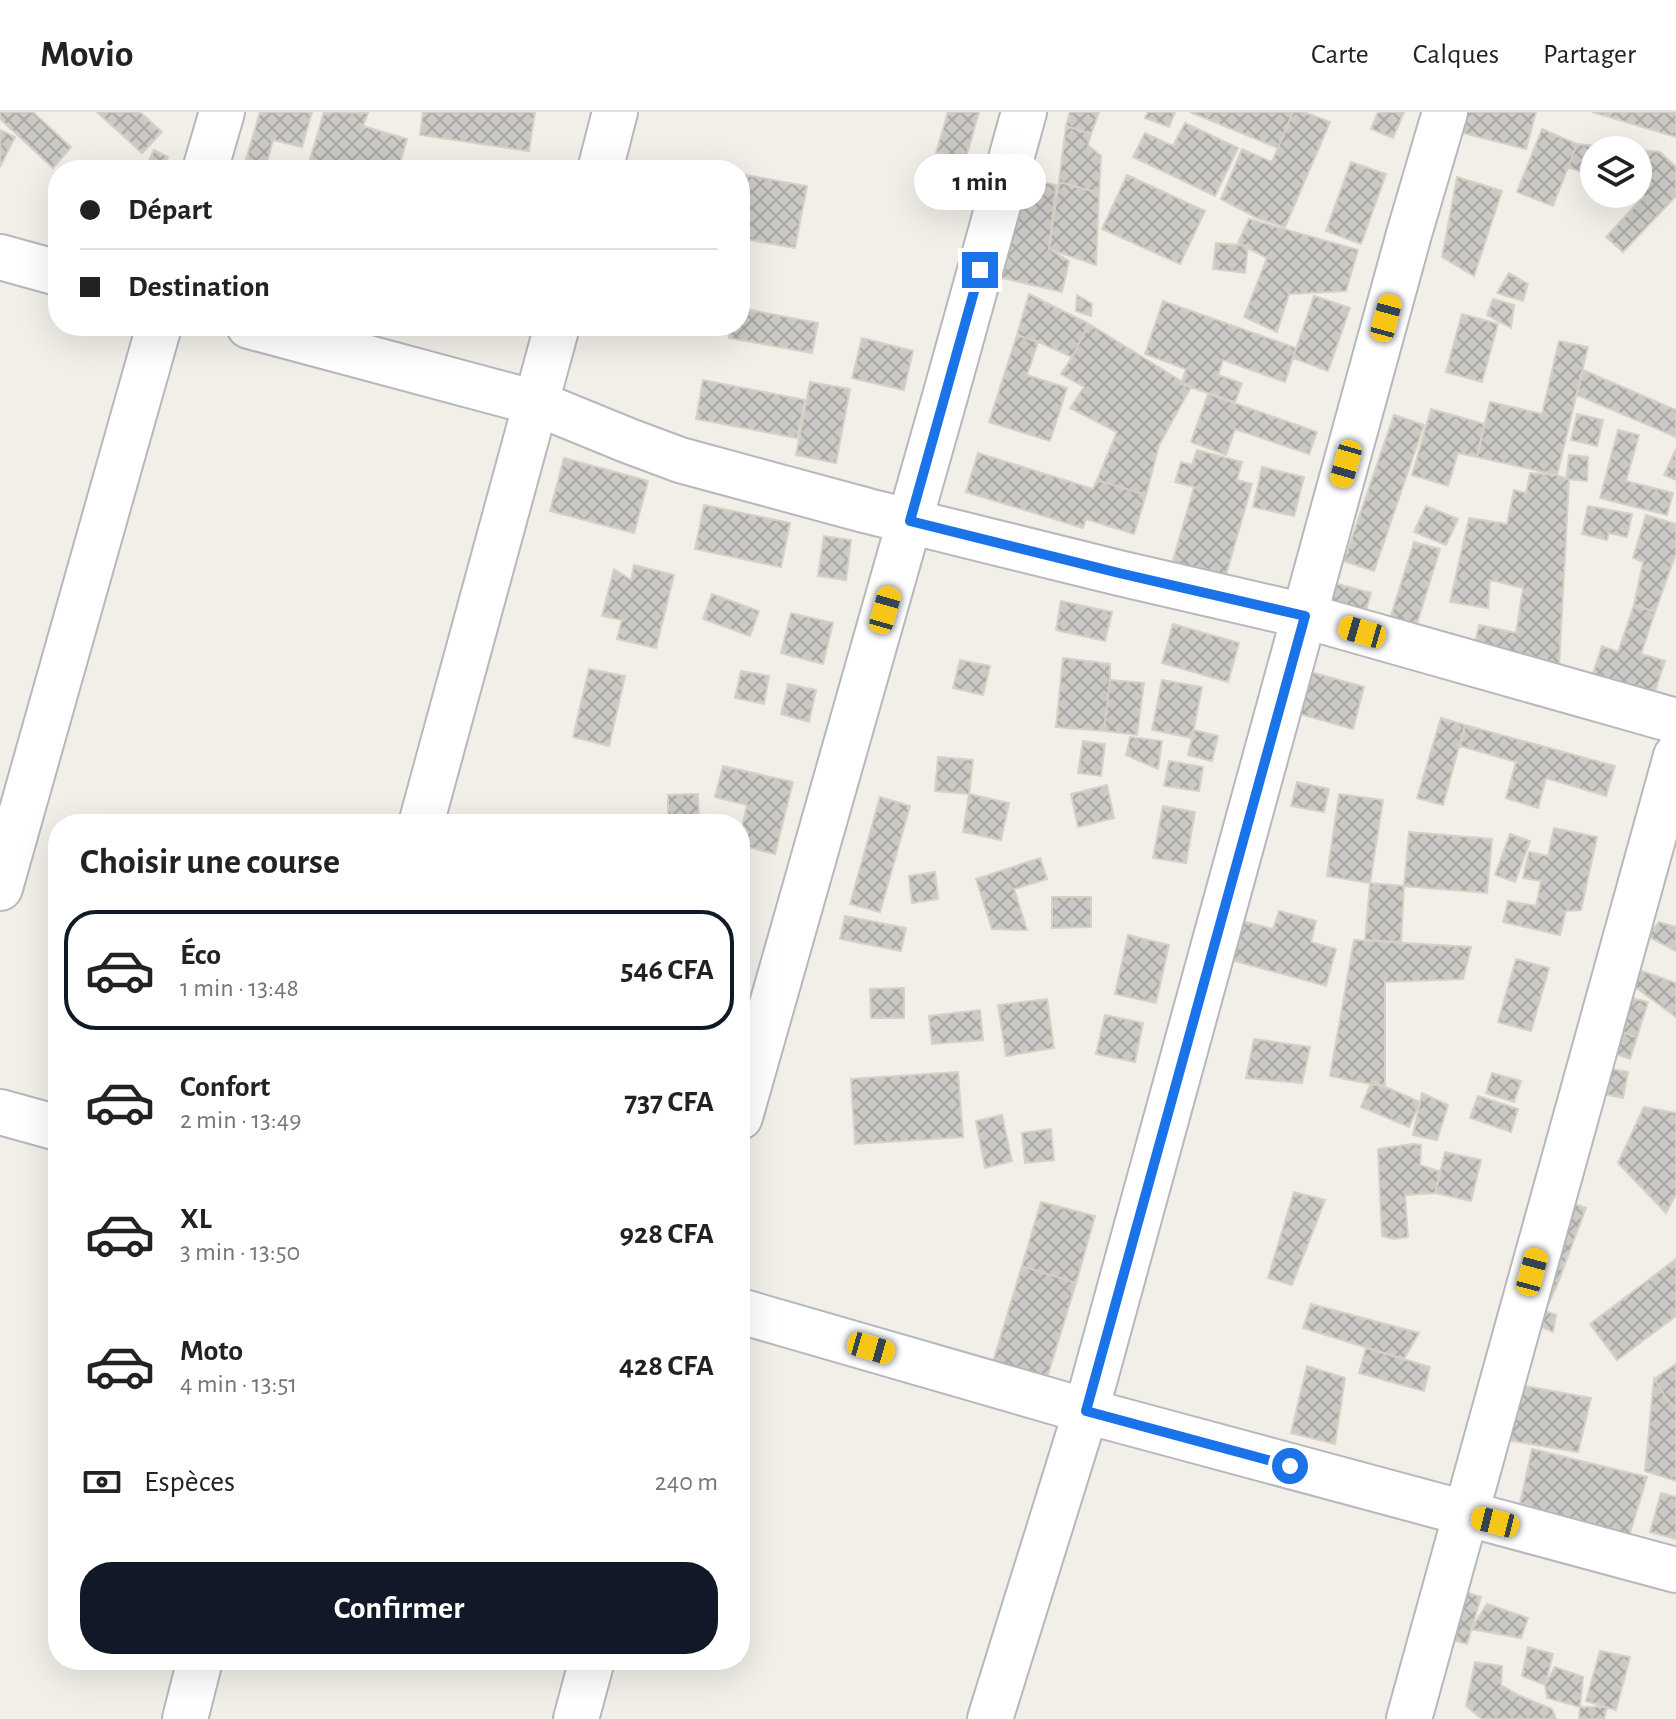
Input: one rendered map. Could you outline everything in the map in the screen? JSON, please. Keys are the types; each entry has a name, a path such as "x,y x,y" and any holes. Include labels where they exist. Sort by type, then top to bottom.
{"street":[{"path":"208,160 222,112"},
{"path":"603,160 615,112"},
{"path":"750,1082 1024,112"},
{"path":"990,1719 1086,1411 1445,112"},
{"path":"0,257 48,270"},
{"path":"0,888 156,336"},
{"path":"286,336 536,403 680,460 910,521 1305,616 1676,721"},
{"path":"424,814 554,336"},
{"path":"1409,1719 1676,756"},
{"path":"0,1112 48,1125"},
{"path":"750,1314 1086,1411 1676,1570"},
{"path":"185,1719 197,1670"},
{"path":"576,1719 589,1670"}],"building":[{"path":"0,112 33,112 71,147 60,160 48,160 48,163 0,119"},
{"path":"97,112 140,112 162,132 142,153"},
{"path":"260,112 312,112 302,147 273,140 267,160 246,160"},
{"path":"324,112 368,113 363,126 407,139 401,160 310,160"},
{"path":"423,112 535,112 529,151 420,135"},
{"path":"948,112 979,112 965,161 936,153"},
{"path":"1070,112 1099,112 1091,134 1066,126"},
{"path":"1148,112 1175,112 1169,127 1145,118"},
{"path":"1190,112 1293,112 1278,148"},
{"path":"1293,112 1304,112 1330,122 1285,227 1257,218 1221,199 1242,149 1272,162"},
{"path":"1378,112 1404,112 1393,138 1371,129"},
{"path":"1466,112 1536,112 1526,149 1459,132"},
{"path":"1592,112 1676,112 1676,137"},
{"path":"1185,123 1238,148 1215,196 1133,157 1145,133 1173,146"},
{"path":"1066,126 1091,134 1088,145 1101,156 1099,193 1059,182"},
{"path":"1542,129 1577,144 1553,206 1517,192"},
{"path":"0,130 15,137 0,167"},
{"path":"1577,144 1580,144 1580,172 1568,167"},
{"path":"154,150 168,157 167,160 149,160"},
{"path":"1652,151 1660,152 1676,167 1676,196 1623,252 1606,237 1633,208 1652,208"},
{"path":"1351,162 1386,174 1361,244 1326,231"},
{"path":"1013,175 1056,185 1049,249 1069,261 1062,292 990,275"},
{"path":"1127,175 1205,211 1180,264 1102,229"},
{"path":"750,176 807,186 795,248 750,240"},
{"path":"1457,177 1502,191 1474,276 1442,257"},
{"path":"1059,182 1099,193 1096,265 1049,249"},
{"path":"1249,219 1358,250 1346,291 1289,294 1277,332 1244,317 1267,258 1238,243"},
{"path":"1216,243 1248,246 1245,273 1213,269"},
{"path":"1509,273 1528,284 1523,301 1497,293"},
{"path":"1029,294 1089,324 1072,357 1017,335"},
{"path":"1077,295 1092,304 1091,316 1076,311"},
{"path":"1314,296 1350,308 1328,371 1293,358"},
{"path":"1493,299 1514,305 1511,328 1487,315"},
{"path":"1163,301 1296,348 1285,382 1223,360 1218,375 1242,383 1235,402 1181,384 1186,369 1145,354"},
{"path":"750,310 818,323 812,353 729,338 750,336"},
{"path":"1462,314 1498,324 1482,382 1446,372"},
{"path":"1089,324 1191,387 1159,445 1146,495 1097,480 1117,432 1070,408 1084,387 1061,374"},
{"path":"1017,335 1038,342 1027,375 1067,388 1050,441 989,422"},
{"path":"862,338 913,351 904,390 852,378"},
{"path":"1559,341 1588,347 1557,475 1477,457 1490,402 1542,414"},
{"path":"1583,370 1676,410 1676,437 1577,395"},
{"path":"703,380 805,400 797,438 696,419"},
{"path":"810,382 850,389 836,463 796,455"},
{"path":"1208,394 1317,432 1309,454 1235,429 1226,455 1191,442"},
{"path":"1431,409 1484,424 1477,457 1458,453 1448,486 1412,475"},
{"path":"1577,414 1603,420 1597,446 1571,440"},
{"path":"1394,415 1424,425 1374,571 1344,561"},
{"path":"1618,430 1639,435 1626,481 1673,493 1667,515 1600,498"},
{"path":"1676,449 1676,480 1664,475"},
{"path":"1197,450 1242,462 1237,480 1252,484 1226,575 1206,569 1201,587 1168,578 1194,487 1175,482 1181,462 1192,465"},
{"path":"978,453 1093,489 1097,480 1146,495 1134,534 1086,519 1083,528 966,492"},
{"path":"1569,455 1588,457 1587,481 1566,479"},
{"path":"564,458 648,481 634,533 550,511"},
{"path":"1262,467 1304,477 1294,516 1253,507"},
{"path":"1530,473 1557,475 1569,480 1559,666 1474,649 1479,625 1516,633 1523,588 1490,580 1488,608 1450,602 1469,518 1507,524 1514,490 1526,493"},
{"path":"704,505 790,523 781,567 695,549"},
{"path":"1426,506 1458,519 1446,545 1414,532"},
{"path":"1588,506 1632,514 1627,537 1609,533 1607,540 1582,534"},
{"path":"1646,515 1676,524 1676,553 1655,612 1634,605 1643,562 1633,558"},
{"path":"824,536 851,540 846,580 818,576"},
{"path":"1414,542 1440,549 1414,633 1388,625"},
{"path":"634,565 674,575 656,648 617,639 622,620 602,616 614,569 631,580"},
{"path":"1330,582 1371,593 1363,621 1323,609"},
{"path":"712,594 759,611 750,636 703,619"},
{"path":"1061,601 1112,612 1105,641 1056,630"},
{"path":"1634,605 1655,612 1641,654 1665,661 1652,700 1591,680 1602,646 1618,652"},
{"path":"791,613 833,623 823,664 781,653"},
{"path":"1173,624 1239,643 1228,682 1162,663"},
{"path":"1063,658 1110,664 1104,731 1056,727"},
{"path":"960,660 990,666 983,695 953,688"},
{"path":"589,669 625,676 609,746 573,737"},
{"path":"741,671 769,676 764,704 735,698"},
{"path":"1311,672 1364,687 1353,729 1300,714"},
{"path":"1110,680 1144,683 1137,735 1104,731"},
{"path":"1162,680 1202,687 1192,738 1152,730"},
{"path":"788,684 816,690 809,722 781,714"},
{"path":"1441,718 1465,725 1443,805 1417,798"},
{"path":"1465,725 1615,766 1606,796 1546,778 1538,808 1506,798 1516,762 1460,746"},
{"path":"1194,730 1218,736 1212,761 1188,755"},
{"path":"1130,737 1162,741 1158,769 1126,755"},
{"path":"1083,741 1105,744 1101,776 1078,773"},
{"path":"938,757 973,760 969,794 935,791"},
{"path":"1169,761 1203,767 1199,791 1164,786"},
{"path":"723,766 793,782 775,854 750,848 750,814 745,814 747,805 715,797"},
{"path":"1297,782 1329,789 1324,812 1291,806"},
{"path":"1107,785 1114,818 1078,827 1071,794"},
{"path":"698,794 699,814 668,814 668,795"},
{"path":"969,794 1009,803 1001,840 963,832"},
{"path":"1339,794 1383,800 1370,883 1327,876"},
{"path":"880,797 910,806 880,912 850,904"},
{"path":"1163,806 1195,812 1186,863 1153,858"},
{"path":"1554,828 1597,837 1581,910 1566,911 1560,935 1503,922 1508,901 1536,906 1541,881 1523,878 1529,852 1548,856"},
{"path":"1409,832 1492,839 1487,893 1404,886"},
{"path":"1510,834 1530,841 1515,882 1495,875"},
{"path":"1040,858 1047,879 1014,889 1027,930 992,929 976,879"},
{"path":"935,872 938,899 912,903 909,876"},
{"path":"1370,883 1404,886 1401,942 1365,940"},
{"path":"1052,897 1091,897 1091,927 1052,928"},
{"path":"1279,911 1316,921 1311,942 1336,949 1326,986 1228,959 1238,920 1273,929"},
{"path":"845,916 906,928 901,951 840,939"},
{"path":"1659,922 1676,927 1676,951 1647,936"},
{"path":"1128,935 1169,945 1156,1003 1115,994"},
{"path":"1354,940 1471,947 1463,979 1385,982 1385,1087 1330,1076"},
{"path":"1516,959 1549,968 1531,1031 1498,1022"},
{"path":"1636,969 1676,983 1676,1017 1619,975"},
{"path":"904,988 904,1018 871,1018 870,989"},
{"path":"1619,995 1648,1002 1637,1037 1611,1029"},
{"path":"1047,999 1054,1048 1006,1056 998,1005"},
{"path":"980,1010 983,1040 932,1044 929,1016"},
{"path":"1105,1015 1143,1023 1135,1062 1096,1054"},
{"path":"1611,1029 1637,1037 1630,1059 1604,1050"},
{"path":"1254,1039 1310,1047 1302,1083 1246,1078"},
{"path":"1600,1067 1628,1072 1623,1098 1594,1092"},
{"path":"958,1072 963,1137 855,1144 851,1079"},
{"path":"1492,1073 1521,1081 1514,1102 1486,1093"},
{"path":"1372,1081 1420,1102 1409,1127 1361,1107"},
{"path":"1422,1093 1448,1105 1437,1140 1413,1135"},
{"path":"1478,1096 1518,1109 1511,1132 1470,1118"},
{"path":"1644,1107 1676,1113 1676,1194 1666,1213 1618,1163"},
{"path":"1002,1115 1012,1161 985,1168 976,1121"},
{"path":"1051,1129 1054,1160 1025,1163 1022,1133"},
{"path":"1421,1145 1420,1165 1441,1172 1435,1193 1405,1195 1408,1237 1394,1239 1382,1236 1378,1149"},
{"path":"1445,1152 1481,1160 1471,1201 1435,1193"},
{"path":"1294,1192 1325,1200 1292,1285 1268,1278"},
{"path":"1561,1200 1586,1208 1545,1311 1556,1315 1553,1332 1525,1319"},
{"path":"1041,1202 1095,1216 1076,1283 1022,1266"},
{"path":"1676,1259 1676,1316 1617,1360 1590,1324"},
{"path":"1022,1266 1076,1283 1043,1391 989,1375"},
{"path":"1311,1304 1419,1333 1404,1359 1303,1328"},
{"path":"1366,1348 1430,1367 1424,1391 1359,1373"},
{"path":"1676,1364 1676,1412 1654,1379"},
{"path":"1307,1366 1345,1378 1335,1444 1291,1433"},
{"path":"1654,1379 1676,1412 1676,1481 1645,1471"},
{"path":"1514,1384 1591,1398 1578,1452 1501,1439"},
{"path":"1532,1449 1647,1477 1629,1536 1583,1525 1520,1503"},
{"path":"1661,1493 1676,1497 1676,1539 1650,1532"},
{"path":"1458,1590 1481,1597 1467,1644 1443,1637"},
{"path":"1487,1604 1528,1618 1521,1638 1471,1629"},
{"path":"1528,1647 1553,1654 1545,1685 1522,1676"},
{"path":"1600,1651 1630,1657 1616,1710 1586,1701"},
{"path":"1475,1662 1502,1666 1501,1685 1552,1709 1556,1719 1482,1719 1466,1706"},
{"path":"1555,1667 1583,1677 1580,1707 1547,1698 1545,1685"},
{"path":"1580,1707 1607,1707 1604,1719 1579,1719"}],"route":[{"path":"980,270 910,521 1305,616 1086,1411 1290,1466"}]}
